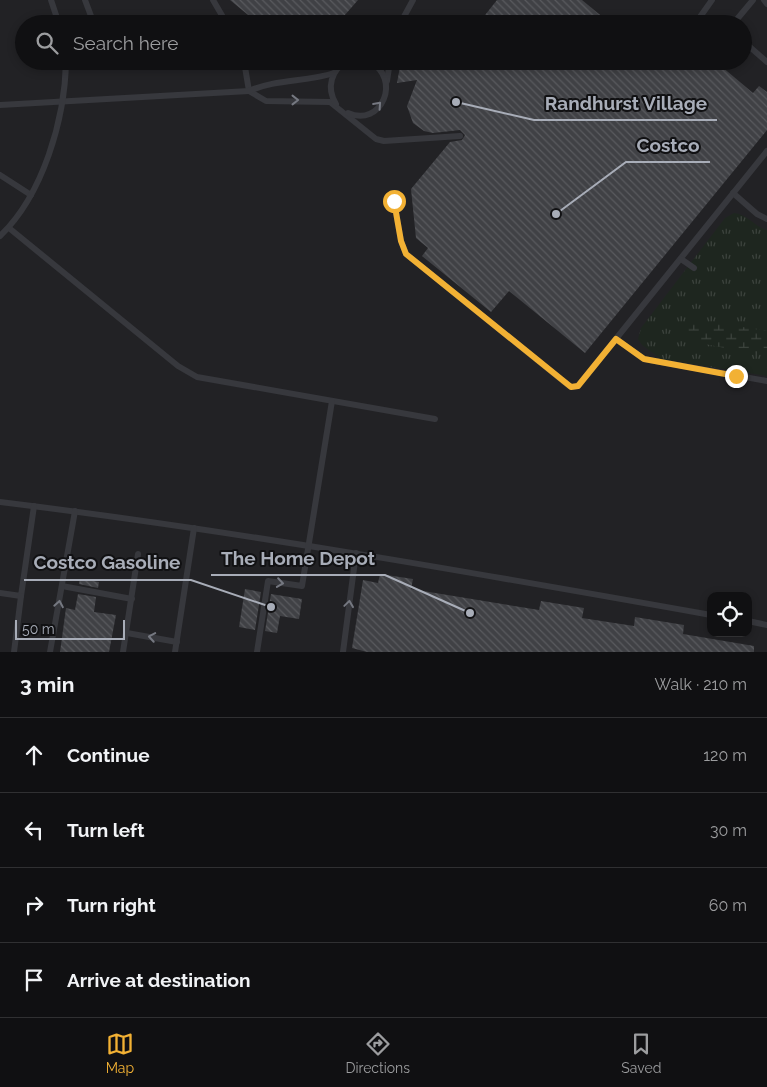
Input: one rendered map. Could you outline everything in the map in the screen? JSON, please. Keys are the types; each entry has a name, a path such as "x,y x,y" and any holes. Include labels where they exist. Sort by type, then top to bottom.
{"lane":[{"path":"50,0 56,15"},
{"path":"85,0 91,15"},
{"path":"213,0 222,15"},
{"path":"404,15 412,0"},
{"path":"701,15 712,0"},
{"path":"740,15 753,0"},
{"path":"764,0 767,4"},
{"path":"752,49 767,62"},
{"path":"0,236 9,228 31,194 51,151 66,70"},
{"path":"246,70 249,91"},
{"path":"0,105 249,91 267,83 314,79 334,73 338,70"},
{"path":"381,70 387,82"},
{"path":"334,73 331,81 332,98 343,111 361,116 378,108 384,101 389,70"},
{"path":"249,91 266,100 320,100 330,102 376,139 394,141 460,136"},
{"path":"394,201 401,241 406,254 571,387 578,386 767,151"},
{"path":"0,175 31,194"},
{"path":"733,194 767,219"},
{"path":"9,228 178,366 198,377 435,419"},
{"path":"681,259 694,268"},
{"path":"616,339 644,359 767,381"},
{"path":"257,652 268,581 302,586 332,401"},
{"path":"0,502 194,528 356,553 707,614"},
{"path":"14,652 34,506"},
{"path":"50,652 75,511"},
{"path":"175,652 194,528"},
{"path":"342,652 356,553"},
{"path":"123,652 138,554"},
{"path":"62,586 132,599"},
{"path":"0,593 21,596"},
{"path":"752,623 767,625"},
{"path":"127,633 177,642"}],"shaded area":[{"path":"0,0 767,0 767,652 0,652"}],"green space":[{"path":"734,213 767,230 767,376 661,359 642,345 638,339 641,328 725,218"},
{"path":"696,322 711,322 767,331 767,356 689,341 687,328"}],"building":[{"path":"230,0 358,0 345,15 248,15"},
{"path":"497,0 582,0 600,15 485,15"},
{"path":"399,70 726,70 753,93 759,86 767,92 767,130 585,353 509,291 491,312 422,256 428,248 416,238 411,189 450,142 462,140 465,135 460,130 433,133 424,131 413,123 407,106 417,80 397,83"},
{"path":"380,574 413,579 411,589 539,610 541,601 584,608 582,618 634,626 635,617 684,625 683,634 754,646 754,652 367,652 352,648 363,580 378,583"},
{"path":"80,579 99,582 98,588 79,584"},
{"path":"245,589 261,592 255,630 239,627"},
{"path":"78,594 96,597 94,612 116,615 109,652 60,652 66,608 75,610"},
{"path":"271,594 302,599 299,619 280,616 277,633 265,631"}],"place":[{"name":"Randhurst Village","path":"456,102"},
{"name":"Costco","path":"556,214"},
{"name":"Costco Gasoline","path":"271,607"},
{"name":"The Home Depot","path":"470,613"}],"route":[{"path":"394,201 401,241 406,254 571,387 578,386 616,339 644,359 736,376"}]}
